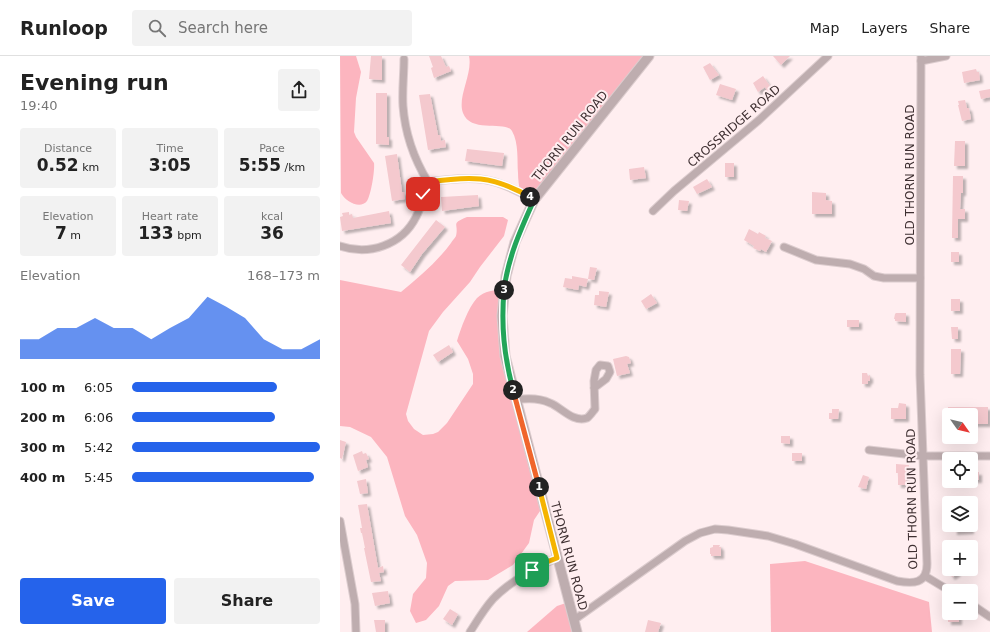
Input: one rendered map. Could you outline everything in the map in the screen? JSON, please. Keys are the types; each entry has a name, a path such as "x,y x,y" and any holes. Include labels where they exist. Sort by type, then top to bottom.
{"street":[{"name":"THORN RUN ROAD","path":"577,632 509,371 503,342 503,296 508,266 513,248 534,200 650,56"},
{"name":"CROSSRIDGE ROAD","path":"653,211 674,191 759,120 828,56"},
{"path":"921,58 946,56"},
{"name":"OLD THORN RUN ROAD","path":"574,620 685,541 700,533 710,530 734,531 784,540 897,581 916,582 925,576 927,564 920,375 921,58"},
{"path":"340,246 354,250 372,250 380,248 396,240 408,229 416,217 428,182 414,153 406,126 403,105 404,59"},
{"path":"428,182 457,178 485,179 511,187 534,200"},
{"path":"784,247 816,260 850,264 864,269 874,276 884,278 920,278"},
{"path":"516,400 531,398 550,403 567,414 579,419 588,417 595,409 594,388"},
{"path":"869,450 922,456 990,456"},
{"path":"340,521 355,604 356,632"},
{"path":"470,632 488,605 500,592 538,566 557,558"},
{"path":"925,576 942,586"},
{"path":"978,609 990,617"}],"shaded area":[{"path":"340,56 356,56 361,72 356,98 354,132 374,163 370,194 367,201 361,205 357,205 349,201 341,193"},
{"path":"469,56 649,56 534,200 520,192 517,146 512,131 503,126 480,125 473,123 467,119 463,113 462,100 469,70"},
{"path":"467,217 503,217 508,220 504,236 470,282 443,312 429,331 406,414 408,421 414,429 423,435 438,432 447,423 473,384 473,374 468,359 457,341 465,318 477,298 490,291 504,289 502,329 544,505 534,520 529,543 513,565 488,580 455,581 448,586 439,606 426,620 416,623 410,611 413,594 426,578 427,563 417,535 405,516 387,457 371,437 350,427 340,426 340,280 401,292 440,257 456,236 456,224"},
{"path":"805,561 929,602 932,632 771,632 770,564"},
{"path":"569,602 577,632 527,632 557,606"}],"building":[{"path":"371,56 382,56 382,80 369,79"},
{"path":"429,56 441,56 446,67 449,66 451,71 434,78 431,68 433,67"},
{"path":"773,56 790,56 781,65"},
{"path":"710,63 719,75 710,80 703,67"},
{"path":"976,69 977,72 979,72 980,80 964,83 962,72"},
{"path":"763,76 772,89 768,92 765,87 758,92 753,83"},
{"path":"720,84 736,89 732,100 716,95"},
{"path":"990,89 990,97 981,99 979,91"},
{"path":"376,93 387,93 387,137 389,137 389,145 376,144"},
{"path":"430,94 438,135 440,135 441,141 445,140 446,147 428,150 419,95"},
{"path":"965,100 967,108 969,108 971,119 962,121 958,101"},
{"path":"955,141 965,141 965,166 954,166"},
{"path":"467,149 504,153 502,166 465,161"},
{"path":"397,154 402,192 404,192 405,199 392,201 385,156"},
{"path":"725,163 734,163 734,177 725,177"},
{"path":"644,167 646,178 630,180 629,169"},
{"path":"953,176 963,176 963,193 961,193 960,209 965,209 965,219 958,219 958,238 952,238"},
{"path":"707,179 712,187 697,194 693,187"},
{"path":"812,192 826,193 826,200 832,201 832,214 812,214"},
{"path":"478,195 479,206 442,211 441,197"},
{"path":"679,200 689,201 687,211 678,210"},
{"path":"389,211 391,223 342,231 340,217 343,216 342,213 349,212 349,215 352,214 353,218"},
{"path":"436,220 445,227 422,254 410,272 401,265"},
{"path":"749,229 758,234 759,232 766,236 765,238 772,241 766,252 761,249 760,251 753,248 754,246 744,240"},
{"path":"951,252 959,252 959,262 951,262"},
{"path":"590,267 597,268 594,280 588,279"},
{"path":"572,276 588,279 586,287 579,285 578,290 563,287 565,278 572,279"},
{"path":"599,291 609,292 606,307 594,305 595,295 599,295"},
{"path":"651,294 657,303 646,309 641,301"},
{"path":"951,299 960,299 960,311 951,311"},
{"path":"896,313 906,313 906,322 895,321 894,319"},
{"path":"847,320 859,320 859,327 847,327"},
{"path":"951,327 958,327 958,339 952,339"},
{"path":"449,345 453,352 438,362 433,355"},
{"path":"951,349 961,349 960,374 951,374"},
{"path":"626,356 629,357 631,363 627,364 630,373 617,376 613,359"},
{"path":"862,373 867,373 868,376 870,375 870,381 868,381 868,384 862,384"},
{"path":"899,403 906,404 906,419 891,419 891,408 898,408"},
{"path":"988,407 988,424 978,424 978,408 948,408"},
{"path":"832,409 839,409 838,419 829,419 829,413 832,413"},
{"path":"781,436 790,436 790,444 781,443"},
{"path":"340,440 346,442 342,459 340,458"},
{"path":"362,451 363,454 366,453 369,459 366,460 368,467 358,471 353,455"},
{"path":"792,453 802,453 802,461 792,461"},
{"path":"896,464 909,465 909,473 906,473 906,485 898,485"},
{"path":"863,475 869,477 866,489 858,487"},
{"path":"366,479 368,493 360,494 357,481"},
{"path":"367,504 378,568 383,566 384,572 379,573 381,581 371,582 360,528 362,528 358,505"},
{"path":"713,545 720,545 721,556 711,556 710,548 713,547"},
{"path":"388,591 390,603 375,606 372,593"},
{"path":"450,609 458,614 452,625 443,619"},
{"path":"374,620 385,620 385,632 376,632"},
{"path":"648,620 661,623 658,632 645,632"},
{"path":"948,620 959,620 959,622 948,622"}],"route":[{"path":"423,194 428,182 467,178 494,181 511,187 534,200 515,242 508,266 502,304 502,329 505,356 557,558 532,570"}]}
